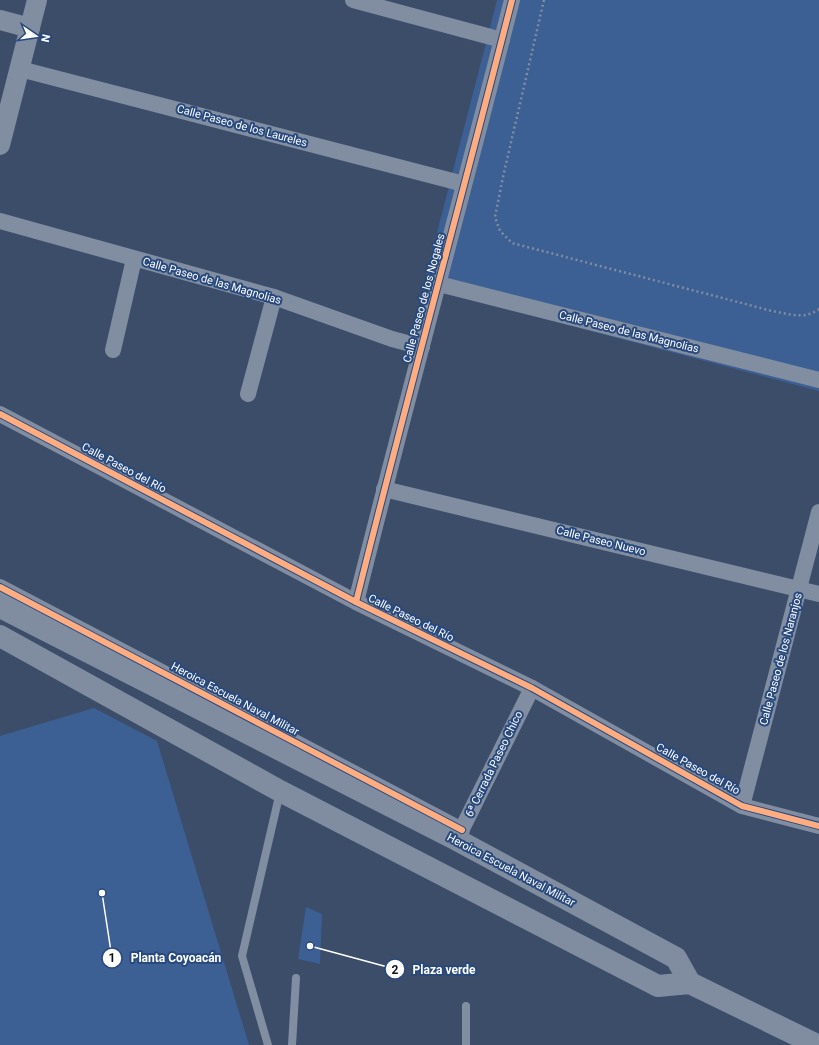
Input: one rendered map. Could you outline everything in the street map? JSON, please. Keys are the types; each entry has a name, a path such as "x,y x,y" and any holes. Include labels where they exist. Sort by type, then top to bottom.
{"main road":[{"name":"Heroica Escuela Naval Militar","path":"0,607 459,835 676,958 690,983"},
{"path":"0,636 280,791 658,986 690,983 814,1042"}],"street":[{"path":"0,145 4,112 20,68 37,0"},
{"path":"353,0 502,40"},
{"name":"Calle Paseo de los Nogales","path":"356,602 384,489 439,284 512,0"},
{"path":"0,20 30,28"},
{"name":"Calle Paseo de los Laureles","path":"20,68 464,184"},
{"name":"Calle Paseo de las Magnolias","path":"0,221 274,297 392,339 422,347"},
{"path":"113,350 134,259"},
{"name":"Calle Paseo de las Magnolias","path":"439,284 819,380"},
{"path":"248,394 274,297"},
{"name":"Calle Paseo del Río","path":"0,414 356,602 532,688 742,806 819,826"},
{"name":"Calle Paseo Nuevo","path":"384,489 819,594"},
{"name":"Calle Paseo de los Naranjos","path":"742,806 819,512"},
{"name":"Heroica Escuela Naval Militar","path":"0,587 459,835"},
{"name":"6ª Cerrada Paseo Chico","path":"459,835 532,688"}],"lane":[{"path":"268,1045 242,956 280,791"},
{"path":"292,1045 296,978"},
{"path":"466,1006 466,1045"}],"path":[{"path":"544,0 495,217 500,232 512,243 772,311 800,316 813,314 819,309"}],"shaded area":[{"path":"497,0 819,0 819,391 423,287"},
{"path":"94,708 157,741 249,1045 0,1045 0,736"},
{"path":"306,907 322,914 320,964 298,959"}],"cycle path":[{"path":"356,602 512,0"},
{"path":"0,414 356,602 532,688 742,806 819,826"},
{"path":"0,587 462,830"}],"place":[{"name":"Planta Coyoacán","path":"102,893"},
{"name":"Plaza verde","path":"310,946"}]}
